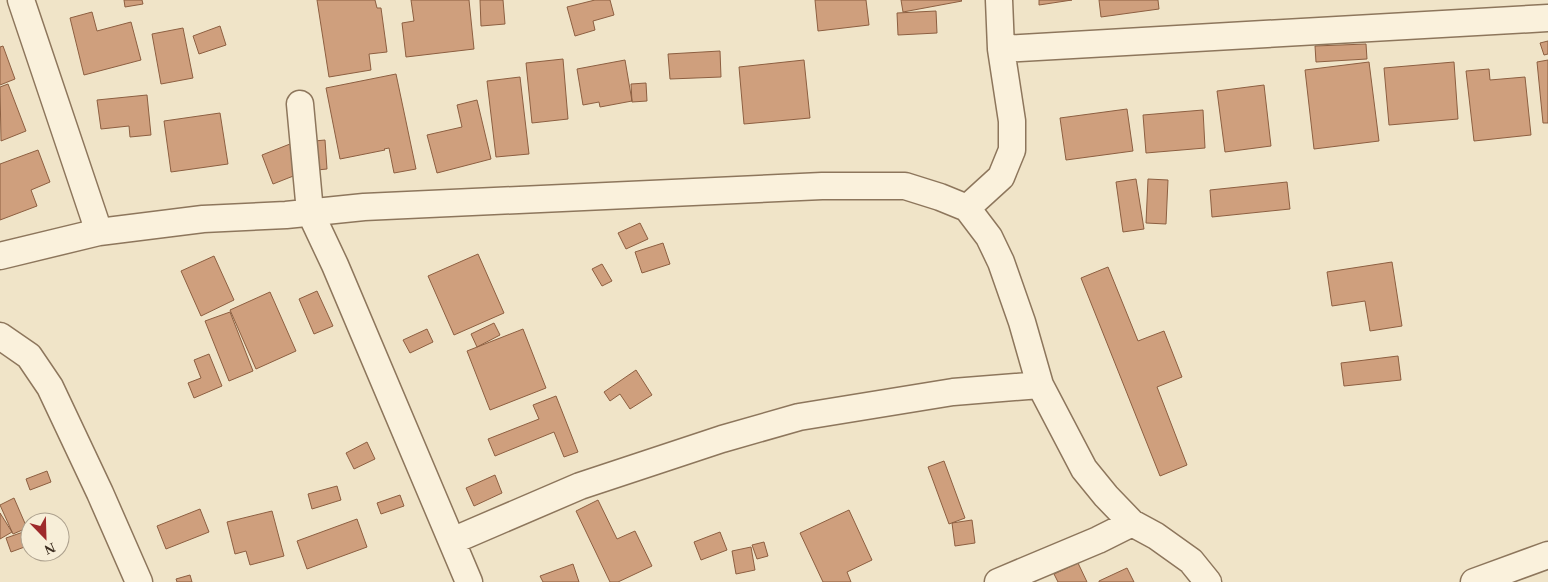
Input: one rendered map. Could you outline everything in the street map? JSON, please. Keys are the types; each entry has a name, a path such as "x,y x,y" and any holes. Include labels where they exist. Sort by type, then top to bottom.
{"street":[{"path":"21,0 99,232"},
{"path":"967,208 1001,177 1012,150 1012,121 1001,49 999,0"},
{"path":"1001,49 1548,18"},
{"path":"300,104 310,212 335,265 469,582"},
{"path":"0,256 99,232 203,219 384,206 822,186 905,186 940,196 967,208 989,237 1001,262 1022,322 1040,385 1084,469 1132,523 1156,536 1192,562 1208,582"},
{"path":"0,336 29,356 50,387 100,493 138,582"},
{"path":"452,541 580,486 722,439 799,417 953,392 1040,385"},
{"path":"998,582 1098,540 1132,523"},
{"path":"1474,582 1548,555"}],"building":[{"path":"124,0 142,0 143,4 125,7"},
{"path":"317,0 375,0 377,8 381,8 387,52 369,54 371,70 329,77"},
{"path":"411,0 469,0 474,49 406,57 402,23 414,21"},
{"path":"480,0 503,0 505,24 481,26"},
{"path":"595,0 610,0 614,15 593,21 595,30 575,36 567,7"},
{"path":"815,0 866,0 869,25 818,31"},
{"path":"901,0 961,0 962,1 903,12"},
{"path":"1039,0 1072,0 1039,5"},
{"path":"1099,0 1158,0 1159,9 1101,17"},
{"path":"936,11 937,33 898,35 897,13"},
{"path":"92,12 97,31 131,22 141,60 84,75 70,18"},
{"path":"220,26 226,45 199,54 193,36"},
{"path":"183,28 193,78 161,84 152,34"},
{"path":"1548,41 1548,54 1544,55 1540,43"},
{"path":"1366,44 1367,59 1316,62 1315,46"},
{"path":"3,46 15,79 0,85 0,47"},
{"path":"720,51 721,77 670,79 668,54"},
{"path":"563,59 568,119 532,123 526,63"},
{"path":"625,60 632,101 600,107 599,102 583,105 577,69"},
{"path":"804,60 810,118 744,124 739,67"},
{"path":"1548,60 1548,123 1543,123 1537,62"},
{"path":"1369,62 1379,141 1314,149 1305,70"},
{"path":"1454,62 1458,119 1389,125 1384,68"},
{"path":"1489,69 1490,80 1525,77 1531,135 1474,141 1466,71"},
{"path":"396,74 416,169 394,173 389,148 340,159 326,88"},
{"path":"520,77 529,154 496,157 487,81"},
{"path":"646,83 647,101 632,102 631,84"},
{"path":"8,84 26,131 1,141 0,87"},
{"path":"1264,85 1271,146 1225,152 1217,91"},
{"path":"147,95 151,135 130,137 129,126 101,129 97,100"},
{"path":"477,100 491,159 437,173 427,135 462,127 457,105"},
{"path":"1127,109 1133,151 1066,160 1060,118"},
{"path":"1203,110 1205,148 1146,153 1143,115"},
{"path":"220,113 228,164 171,172 164,121"},
{"path":"325,140 327,169 307,171 304,142"},
{"path":"290,144 301,173 273,184 262,155"},
{"path":"38,150 50,182 31,190 37,206 0,220 0,164"},
{"path":"1136,179 1144,229 1123,232 1116,182"},
{"path":"1148,179 1168,180 1166,224 1146,223"},
{"path":"1287,182 1290,209 1212,217 1210,190"},
{"path":"640,223 648,239 626,249 618,233"},
{"path":"663,243 670,264 642,273 635,252"},
{"path":"478,254 504,313 454,335 428,276"},
{"path":"214,256 234,300 201,316 181,271"},
{"path":"1392,262 1402,326 1370,331 1365,301 1332,306 1327,272"},
{"path":"602,264 612,281 602,286 592,269"},
{"path":"1108,267 1138,341 1164,331 1182,377 1157,387 1187,465 1160,476 1081,278"},
{"path":"317,291 333,326 314,334 299,299"},
{"path":"270,292 296,351 256,369 230,310"},
{"path":"230,312 253,371 229,381 205,321"},
{"path":"494,323 500,335 477,347 471,334"},
{"path":"427,329 433,342 410,353 403,340"},
{"path":"523,329 546,388 490,410 467,351"},
{"path":"209,354 222,386 194,398 188,383 201,378 194,360"},
{"path":"1398,356 1401,380 1344,386 1341,363"},
{"path":"636,370 652,395 630,409 620,394 610,401 604,392"},
{"path":"556,396 578,452 564,457 554,432 495,456 488,439 539,419 533,405"},
{"path":"367,442 375,459 354,469 346,453"},
{"path":"944,461 965,518 949,524 928,467"},
{"path":"47,471 51,482 30,490 26,479"},
{"path":"495,475 502,493 474,506 466,488"},
{"path":"337,486 341,500 312,509 308,494"},
{"path":"400,495 404,506 381,514 377,503"},
{"path":"14,498 20,512 20,531 13,534 0,505"},
{"path":"598,500 617,539 635,531 652,566 618,582 610,582 576,511"},
{"path":"200,509 209,532 166,549 157,526"},
{"path":"849,510 872,560 847,572 851,582 823,582 800,533"},
{"path":"272,511 284,556 250,565 246,551 235,554 227,522"},
{"path":"0,513 12,532 0,539"},
{"path":"357,519 367,547 307,569 297,541"},
{"path":"972,520 975,543 955,546 952,523"},
{"path":"720,532 727,550 701,560 694,542"},
{"path":"20,533 20,549 11,552 6,538"},
{"path":"764,542 768,556 757,559 752,545"},
{"path":"751,547 755,570 736,574 732,551"},
{"path":"1078,563 1087,582 1058,582 1054,574"},
{"path":"573,564 579,582 543,582 540,576"},
{"path":"1127,568 1134,582 1099,582 1099,581"},
{"path":"190,575 192,582 177,582 176,579"}]}
